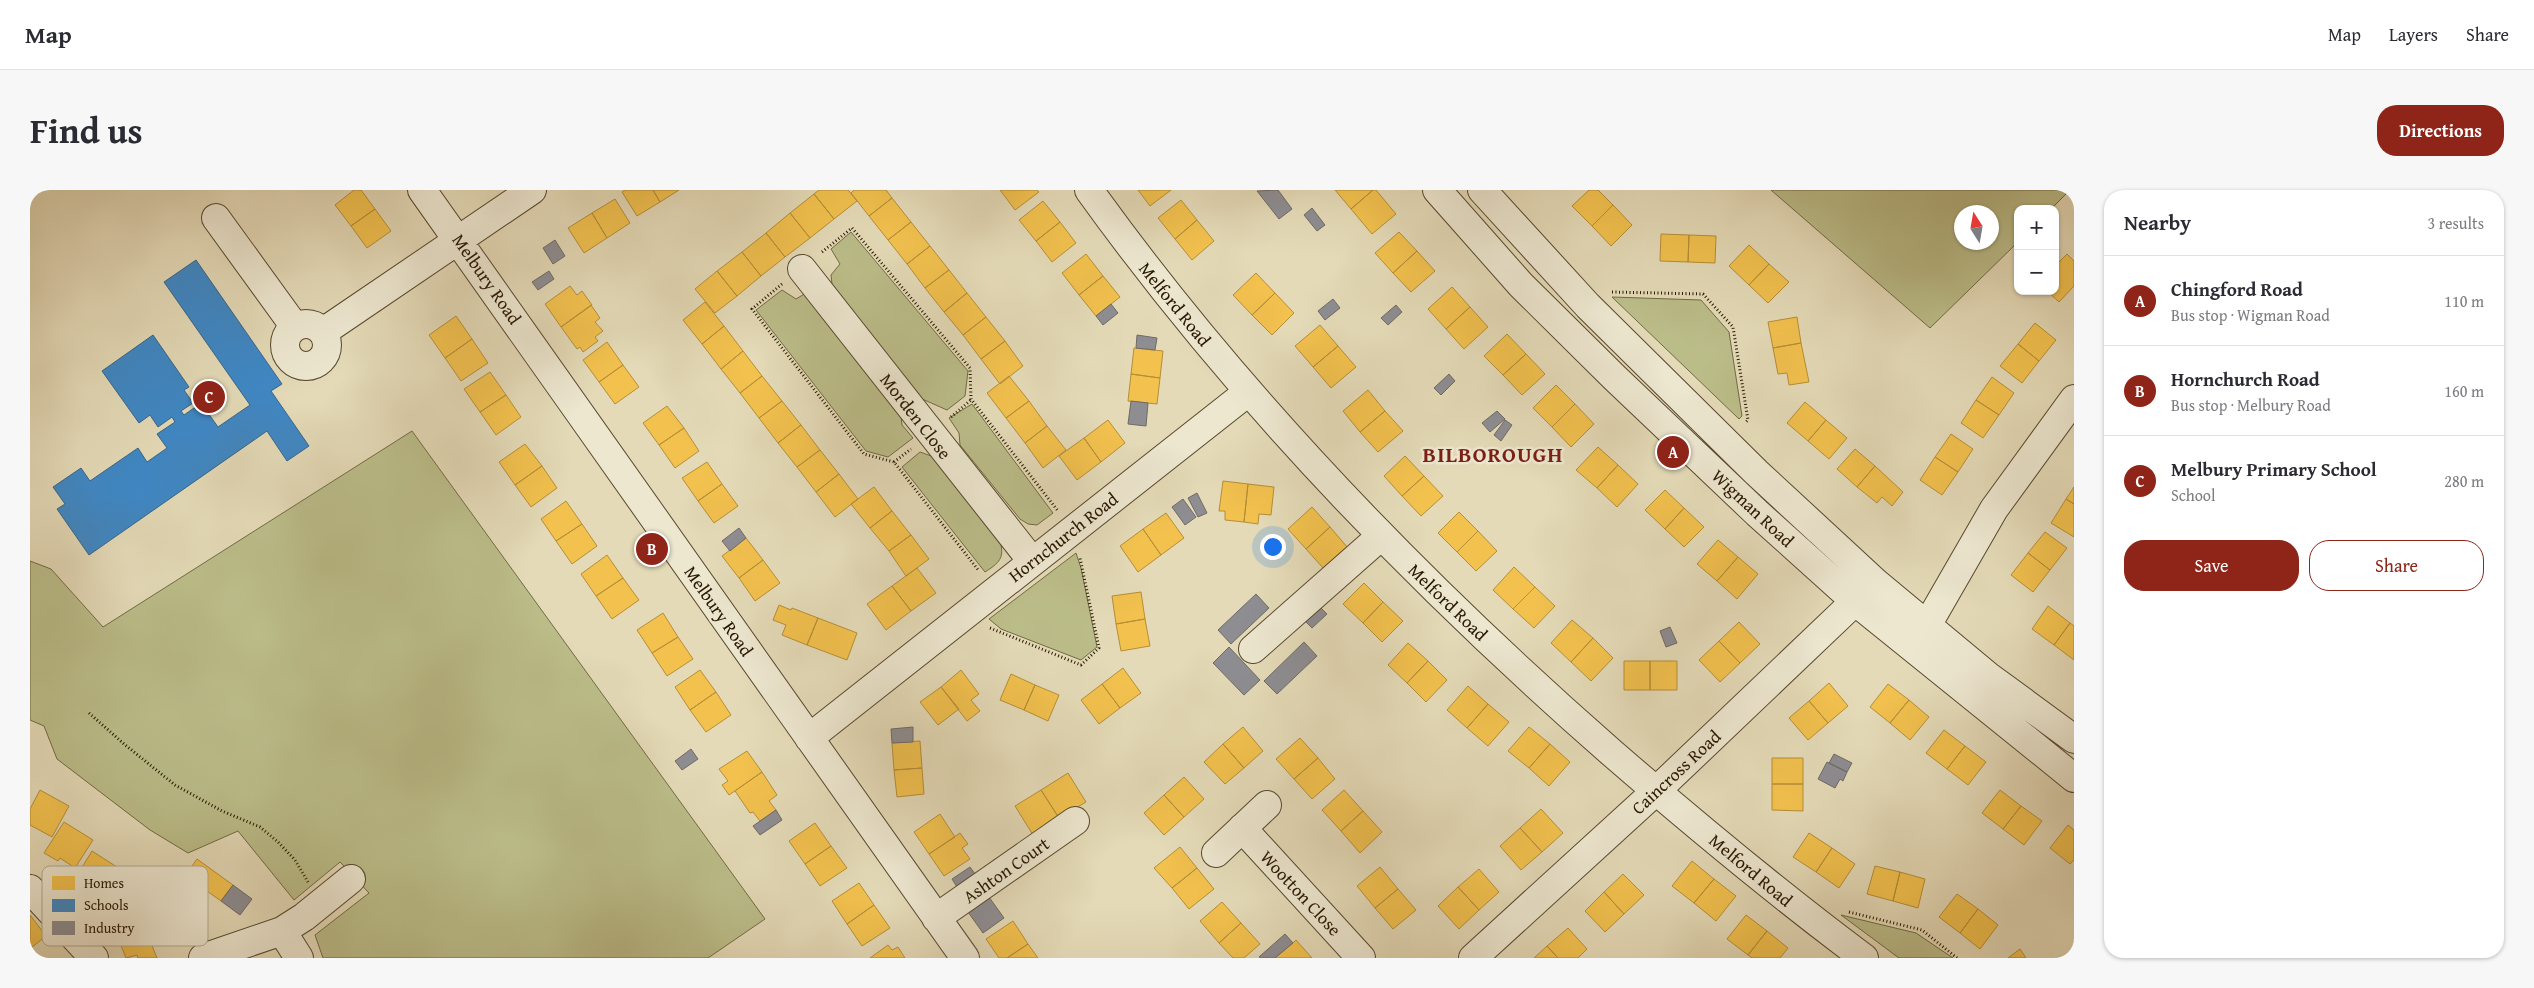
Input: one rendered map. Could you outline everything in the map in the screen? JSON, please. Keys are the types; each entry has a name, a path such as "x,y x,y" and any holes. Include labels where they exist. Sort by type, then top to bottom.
{"street":[{"name":"Melbury Road","path":"422,190 458,238 965,958"},
{"path":"323,332 434,257 458,238 532,190"},
{"name":"Melford Road","path":"1089,190 1138,258 1248,392 1381,536 1503,655 1656,791 1794,906 1864,958"},
{"name":"Wigman Road","path":"1436,190 1521,285 1615,378 1757,513 1856,602 2074,778"},
{"name":"Wigman Road","path":"1482,190 1588,306 1875,582 1988,676 2074,739"},
{"path":"216,218 295,327"},
{"name":"Morden Close","path":"802,268 930,434 1032,561"},
{"path":"305,324 317,327 323,332 327,346 324,356 316,364 306,367 295,364 287,356 284,346 287,335 295,327 305,324"},
{"name":"Hornchurch Road","path":"809,738 1248,392"},
{"path":"1913,649 1994,509 2074,399"},
{"path":"1253,649 1381,536"},
{"name":"Caincross Road","path":"1473,958 1656,791 1875,582"},
{"path":"1216,853 1267,805"},
{"name":"Ashton Court","path":"936,918 1075,821"},
{"name":"Wootton Close","path":"1242,828 1361,958"},
{"path":"203,958 282,931 322,904 351,879"},
{"path":"30,889 42,902"},
{"path":"282,931 299,958"},
{"path":"83,946 94,958"}],"path":[{"path":"1588,306 1607,292 1703,294 1733,327 1748,420 1729,443"},
{"path":"963,617 1080,665 1099,648 1085,577 1072,529"},
{"path":"89,713 130,750 175,785 222,811 260,827 295,860 322,904"},
{"path":"1826,930 1835,909 1922,930 1957,958"}],"green space":[{"path":"1771,190 2070,190 2055,205 2014,205 2014,246 1930,328"},
{"path":"851,232 968,371 965,396 947,410 920,398 832,284 831,275 840,264 831,249"},
{"path":"782,290 796,299 806,293 901,416 902,425 913,438 888,457 866,451 756,310"},
{"path":"1612,297 1701,300 1729,332 1742,416 1739,419"},
{"path":"972,404 1053,513 1037,525 1028,524 1020,519 960,445 959,433 949,418"},
{"path":"412,431 765,919 708,958 323,958 315,935 369,893 340,862 294,900 238,831 188,853 150,830 57,759 44,726 30,720 30,561 51,569 103,627"},
{"path":"920,452 937,458 1000,541 1002,552 1000,559 985,572 902,467"},
{"path":"1076,553 1081,568 1097,647 1081,660 1001,629 989,619"},
{"path":"1841,915 1916,933 1953,958 1899,958"}],"building: Homes":[{"path":"354,190 361,190 375,209 351,226 335,205"},
{"path":"625,190 653,190 660,202 637,216 622,192"},
{"path":"653,190 679,190 660,202"},
{"path":"819,190 848,190 857,201 834,219 814,194"},
{"path":"854,190 886,190 892,198 869,216 851,193"},
{"path":"1000,190 1037,190 1039,192 1015,210"},
{"path":"1138,190 1171,190 1150,206"},
{"path":"1335,190 1373,190 1351,209"},
{"path":"1373,190 1376,190 1396,214 1372,234 1351,209"},
{"path":"1589,190 1598,190 1613,205 1592,226 1572,206"},
{"path":"814,194 834,219 810,238 790,213"},
{"path":"892,198 911,222 888,240 869,216"},
{"path":"615,199 630,223 607,238 592,213"},
{"path":"1181,200 1197,220 1175,239 1158,218"},
{"path":"1043,201 1060,222 1036,241 1019,220"},
{"path":"1613,205 1632,225 1611,246 1592,226"},
{"path":"375,209 391,231 367,248 351,226"},
{"path":"592,213 607,238 584,253 568,228"},
{"path":"790,213 810,238 785,257 766,233"},
{"path":"1197,220 1214,241 1192,260 1175,239"},
{"path":"911,222 930,246 907,264 888,240"},
{"path":"1060,222 1076,243 1052,262 1036,241"},
{"path":"1399,232 1417,251 1393,273 1375,253"},
{"path":"766,233 785,257 761,276 742,252"},
{"path":"1661,234 1689,235 1688,262 1660,261"},
{"path":"1689,235 1716,236 1715,263 1688,262"},
{"path":"1749,245 1769,264 1749,285 1729,266"},
{"path":"930,246 949,270 925,288 907,264"},
{"path":"1417,251 1435,271 1411,292 1393,273"},
{"path":"742,252 761,276 737,296 717,271"},
{"path":"1086,254 1103,276 1079,295 1062,273"},
{"path":"2067,254 2074,261 2074,286 2059,302 2051,295 2059,295 2059,262"},
{"path":"1769,264 1789,282 1768,303 1749,285"},
{"path":"949,270 967,293 944,312 925,288"},
{"path":"717,271 737,296 715,313 695,289"},
{"path":"1256,273 1275,293 1252,315 1233,295"},
{"path":"1103,276 1120,297 1096,316 1079,295"},
{"path":"570,286 577,295 582,291 592,305 561,327 545,304"},
{"path":"1452,287 1470,307 1446,329 1428,309"},
{"path":"967,293 986,317 963,335 944,312"},
{"path":"1275,293 1294,313 1272,335 1252,315"},
{"path":"705,302 724,326 702,344 683,320"},
{"path":"591,305 600,318 595,322 603,331 595,337 598,341 583,352 580,347 577,349 561,327"},
{"path":"1470,307 1488,327 1464,349 1446,329"},
{"path":"456,316 472,339 445,358 429,335"},
{"path":"986,317 1005,341 981,359 963,335"},
{"path":"1797,317 1801,343 1773,348 1768,322"},
{"path":"2035,323 2056,340 2039,361 2018,344"},
{"path":"1320,325 1338,346 1313,367 1295,346"},
{"path":"724,326 743,351 721,369 702,344"},
{"path":"1507,334 1526,354 1503,375 1484,356"},
{"path":"472,339 488,363 461,381 445,358"},
{"path":"1005,341 1023,366 1000,384 981,359"},
{"path":"607,342 623,365 599,382 583,360"},
{"path":"1801,343 1809,382 1789,385 1787,373 1778,374 1773,348"},
{"path":"2018,344 2039,361 2022,383 2000,366"},
{"path":"1338,346 1356,367 1331,388 1313,367"},
{"path":"1134,348 1163,351 1160,378 1131,374"},
{"path":"743,351 762,376 740,393 721,369"},
{"path":"1526,354 1545,374 1522,395 1503,375"},
{"path":"623,365 639,387 615,404 599,382"},
{"path":"490,372 506,395 480,412 464,389"},
{"path":"1131,374 1160,378 1157,404 1128,401"},
{"path":"762,376 782,401 759,418 740,393"},
{"path":"1009,376 1029,401 1006,418 987,393"},
{"path":"1992,377 2014,393 1999,415 1976,400"},
{"path":"1556,385 1575,404 1552,427 1533,408"},
{"path":"1368,390 1385,411 1360,432 1343,411"},
{"path":"506,395 521,417 496,435 480,412"},
{"path":"1976,400 1999,415 1983,438 1961,423"},
{"path":"782,401 801,425 778,443 759,418"},
{"path":"1029,401 1047,426 1025,443 1006,418"},
{"path":"1805,402 1826,420 1808,441 1787,423"},
{"path":"1575,404 1594,424 1571,447 1552,427"},
{"path":"667,406 684,428 659,445 643,423"},
{"path":"1385,411 1403,431 1378,452 1360,432"},
{"path":"1108,420 1125,443 1101,462 1084,438"},
{"path":"1826,420 1847,438 1829,459 1808,441"},
{"path":"801,425 820,450 797,467 778,443"},
{"path":"1047,426 1066,450 1043,468 1025,443"},
{"path":"684,428 699,451 675,468 659,445"},
{"path":"1951,434 1973,449 1958,472 1935,457"},
{"path":"1084,438 1101,462 1077,480 1059,456"},
{"path":"525,444 542,466 515,485 499,462"},
{"path":"1598,447 1618,465 1597,488 1576,470"},
{"path":"1855,449 1875,466 1857,487 1837,469"},
{"path":"820,450 839,474 816,492 797,467"},
{"path":"1405,456 1424,476 1402,496 1384,476"},
{"path":"1935,457 1958,472 1942,495 1920,480"},
{"path":"707,462 722,484 698,501 682,478"},
{"path":"1618,465 1638,484 1617,507 1597,488"},
{"path":"542,466 557,488 531,507 515,485"},
{"path":"1875,466 1903,492 1892,506 1882,497 1877,503 1857,487"},
{"path":"839,474 858,499 835,517 816,492"},
{"path":"1424,476 1443,496 1421,516 1402,496"},
{"path":"1223,481 1248,484 1244,522 1225,520 1225,511 1219,511"},
{"path":"722,484 738,506 714,523 698,501"},
{"path":"1248,484 1274,487 1271,515 1259,514 1258,524 1244,522"},
{"path":"874,487 892,511 870,528 851,504"},
{"path":"2074,487 2074,504 2066,499"},
{"path":"1665,490 1684,508 1665,529 1645,510"},
{"path":"2066,499 2074,504 2074,537 2051,523"},
{"path":"566,501 582,524 556,541 541,519"},
{"path":"1312,507 1330,527 1306,549 1288,529"},
{"path":"1684,508 1704,527 1684,547 1665,529"},
{"path":"892,511 911,535 889,551 870,528"},
{"path":"1459,512 1478,531 1457,552 1438,533"},
{"path":"1166,513 1184,538 1161,555 1143,529"},
{"path":"582,524 597,546 572,564 556,541"},
{"path":"1330,527 1348,548 1324,569 1306,549"},
{"path":"1143,529 1161,555 1138,572 1120,546"},
{"path":"1478,531 1497,551 1476,571 1457,552"},
{"path":"2045,532 2067,548 2050,570 2028,553"},
{"path":"911,535 929,559 906,576 889,551"},
{"path":"746,538 763,560 739,578 722,556"},
{"path":"1718,540 1738,557 1717,581 1697,564"},
{"path":"2028,553 2050,570 2033,592 2011,575"},
{"path":"607,555 623,578 596,596 581,574"},
{"path":"1738,557 1758,574 1737,599 1717,581"},
{"path":"763,560 780,583 755,601 739,578"},
{"path":"1514,567 1535,587 1513,609 1493,590"},
{"path":"917,568 936,593 911,611 892,586"},
{"path":"623,578 639,600 612,619 596,596"},
{"path":"1364,583 1383,602 1363,623 1343,604"},
{"path":"892,586 911,611 886,630 867,604"},
{"path":"1535,587 1555,606 1534,628 1513,609"},
{"path":"1141,592 1145,619 1116,624 1112,596"},
{"path":"1383,602 1403,621 1382,642 1363,623"},
{"path":"779,605 818,618 807,645 782,635 786,625 773,620"},
{"path":"2048,606 2070,623 2054,645 2032,629"},
{"path":"663,613 678,637 652,653 637,630"},
{"path":"818,618 857,633 847,660 807,645"},
{"path":"1145,619 1150,646 1121,651 1116,624"},
{"path":"1572,620 1593,638 1571,662 1551,643"},
{"path":"1739,622 1760,644 1740,663 1719,641"},
{"path":"2070,623 2074,626 2074,660 2054,645"},
{"path":"678,637 693,659 667,676 652,653"},
{"path":"1593,638 1613,658 1591,681 1571,662"},
{"path":"1719,641 1740,663 1720,682 1699,660"},
{"path":"1408,643 1428,661 1407,683 1388,665"},
{"path":"1428,661 1447,680 1426,702 1407,683"},
{"path":"1624,661 1650,661 1650,690 1624,690"},
{"path":"1650,661 1677,661 1677,690 1650,690"},
{"path":"1123,668 1141,693 1120,708 1102,684"},
{"path":"700,670 716,692 690,710 675,687"},
{"path":"961,670 979,694 971,700 980,711 967,721 941,687"},
{"path":"1011,674 1035,685 1024,710 1000,700"},
{"path":"1829,683 1848,706 1828,723 1809,701"},
{"path":"1102,684 1120,708 1099,724 1081,700"},
{"path":"1888,684 1909,700 1890,723 1870,707"},
{"path":"1035,685 1059,695 1048,721 1024,710"},
{"path":"1468,686 1488,704 1467,728 1447,710"},
{"path":"941,687 959,709 938,725 920,702"},
{"path":"716,692 731,715 706,732 690,710"},
{"path":"1909,700 1929,717 1910,740 1890,723"},
{"path":"1809,701 1828,723 1808,740 1789,718"},
{"path":"1488,704 1509,722 1488,746 1467,728"},
{"path":"1243,727 1263,751 1244,768 1223,744"},
{"path":"1529,727 1550,744 1529,768 1508,751"},
{"path":"1944,730 1965,746 1947,769 1926,753"},
{"path":"1300,738 1318,758 1294,779 1276,759"},
{"path":"920,741 922,768 894,770 892,743"},
{"path":"1223,744 1244,768 1225,784 1204,762"},
{"path":"1550,744 1570,762 1549,786 1529,768"},
{"path":"1965,746 1986,762 1968,785 1947,769"},
{"path":"747,751 762,772 729,795 722,785 728,781 719,769"},
{"path":"1318,758 1335,779 1312,799 1294,779"},
{"path":"1772,758 1803,758 1803,784 1772,784"},
{"path":"922,768 924,794 897,797 894,770"},
{"path":"762,772 777,795 769,801 776,810 760,821 753,812 750,813 735,791"},
{"path":"1068,773 1086,802 1059,818 1041,790"},
{"path":"1184,777 1204,799 1184,817 1164,795"},
{"path":"1772,784 1803,784 1803,811 1772,810"},
{"path":"40,790 69,806 52,837 30,825 30,809"},
{"path":"1041,790 1059,818 1033,835 1015,806"},
{"path":"1344,790 1363,811 1341,831 1322,810"},
{"path":"2000,790 2021,806 2003,829 1982,813"},
{"path":"1164,795 1184,817 1164,835 1144,813"},
{"path":"2021,806 2042,821 2024,845 2003,829"},
{"path":"1541,809 1563,833 1542,852 1520,828"},
{"path":"1363,811 1382,832 1360,853 1341,831"},
{"path":"940,814 955,837 929,854 914,832"},
{"path":"64,822 93,840 76,866 72,866 60,858 58,861 44,853"},
{"path":"815,823 831,846 805,864 789,841"},
{"path":"2068,825 2074,830 2074,860 2070,864 2050,848"},
{"path":"1520,828 1542,852 1521,870 1500,846"},
{"path":"960,833 968,844 962,848 970,859 944,876 929,854"},
{"path":"1809,833 1832,848 1816,872 1793,857"},
{"path":"831,846 847,868 820,886 805,864"},
{"path":"1180,847 1197,868 1172,888 1154,868"},
{"path":"1832,848 1855,864 1839,888 1816,872"},
{"path":"92,851 115,866 83,866"},
{"path":"197,859 207,866 192,866"},
{"path":"1692,861 1714,879 1694,903 1672,886"},
{"path":"1875,866 1900,872 1893,901 1867,894"},
{"path":"208,867 233,885 221,901 208,892"},
{"path":"1380,867 1398,889 1375,908 1357,886"},
{"path":"1197,868 1214,889 1189,909 1172,888"},
{"path":"1479,869 1499,892 1479,910 1458,887"},
{"path":"1900,872 1925,879 1918,908 1893,901"},
{"path":"1623,874 1644,895 1624,914 1604,892"},
{"path":"1714,879 1736,896 1716,921 1694,903"},
{"path":"859,883 874,905 847,924 832,901"},
{"path":"1458,887 1479,910 1459,929 1438,906"},
{"path":"1398,889 1416,910 1393,929 1375,908"},
{"path":"1604,892 1624,914 1605,932 1585,911"},
{"path":"1957,894 1978,909 1960,933 1939,917"},
{"path":"1222,902 1241,923 1219,943 1200,921"},
{"path":"874,905 890,928 862,946 847,924"},
{"path":"1978,909 1998,925 1980,949 1960,933"},
{"path":"30,915 42,931 42,939 30,947"},
{"path":"1746,915 1767,931 1748,955 1727,939"},
{"path":"1013,921 1028,944 1007,958 999,958 986,939"},
{"path":"1241,923 1260,944 1244,958 1233,958 1219,943"},
{"path":"1568,928 1587,949 1578,958 1558,958 1547,946"},
{"path":"1767,931 1788,948 1780,958 1752,958 1748,955"},
{"path":"1296,940 1312,958 1275,958 1293,943"},
{"path":"1028,944 1038,958 1007,958"},
{"path":"888,945 892,950 898,947 905,958 870,958"},
{"path":"121,946 152,946 157,958 138,958 137,955 126,958"},
{"path":"1547,946 1558,958 1534,958"},
{"path":"2020,949 2026,958 2008,958"}],"building: Schools":[{"path":"196,260 282,384 271,391 309,446 287,461 267,431 89,555 57,509 65,504 53,487 81,468 90,481 138,448 147,462 167,448 157,434 175,422 172,417 158,427 150,415 139,423 102,371 153,335 189,387 184,390 193,403 181,411 184,415 201,403 218,427 250,405 164,282"}],"building: Industry":[{"path":"1278,190 1292,209 1279,219 1257,191"},
{"path":"1312,208 1325,225 1317,231 1304,215"},
{"path":"555,240 565,256 553,264 543,248"},
{"path":"549,271 554,279 538,290 532,282"},
{"path":"1333,299 1340,308 1325,320 1318,311"},
{"path":"1111,304 1118,313 1103,325 1096,316"},
{"path":"1396,305 1402,312 1388,325 1381,318"},
{"path":"1137,335 1157,338 1155,350 1136,348"},
{"path":"1449,374 1455,381 1441,395 1434,388"},
{"path":"1131,401 1148,403 1146,426 1128,424"},
{"path":"1497,411 1505,419 1490,432 1482,423"},
{"path":"1505,420 1512,425 1501,441 1494,435"},
{"path":"1197,493 1207,513 1198,517 1188,498"},
{"path":"1183,499 1196,517 1185,525 1172,507"},
{"path":"739,528 746,538 730,551 722,541"},
{"path":"1256,594 1269,608 1231,644 1218,630"},
{"path":"1319,606 1327,614 1312,628 1304,620"},
{"path":"1670,627 1677,643 1666,647 1660,631"},
{"path":"1304,642 1317,656 1277,694 1264,681"},
{"path":"1229,647 1260,680 1244,695 1213,663"},
{"path":"913,727 913,742 892,743 891,729"},
{"path":"691,749 698,759 682,770 675,761"},
{"path":"1834,754 1852,763 1847,772 1829,763"},
{"path":"1827,762 1847,772 1843,781 1840,779 1835,788 1818,779"},
{"path":"776,810 782,820 760,835 753,826"},
{"path":"970,867 981,882 962,895 952,879"},
{"path":"233,885 252,899 240,915 221,901"},
{"path":"989,897 1004,918 983,933 968,912"},
{"path":"1285,934 1293,943 1275,958 1259,957"}],"place":[{"name":"Melbury Primary School","path":"209,397"},
{"name":"Chingford Road","path":"1673,452"},
{"name":"Hornchurch Road","path":"652,549"}],"district":[{"name":"BILBOROUGH","path":"1493,454"}]}
